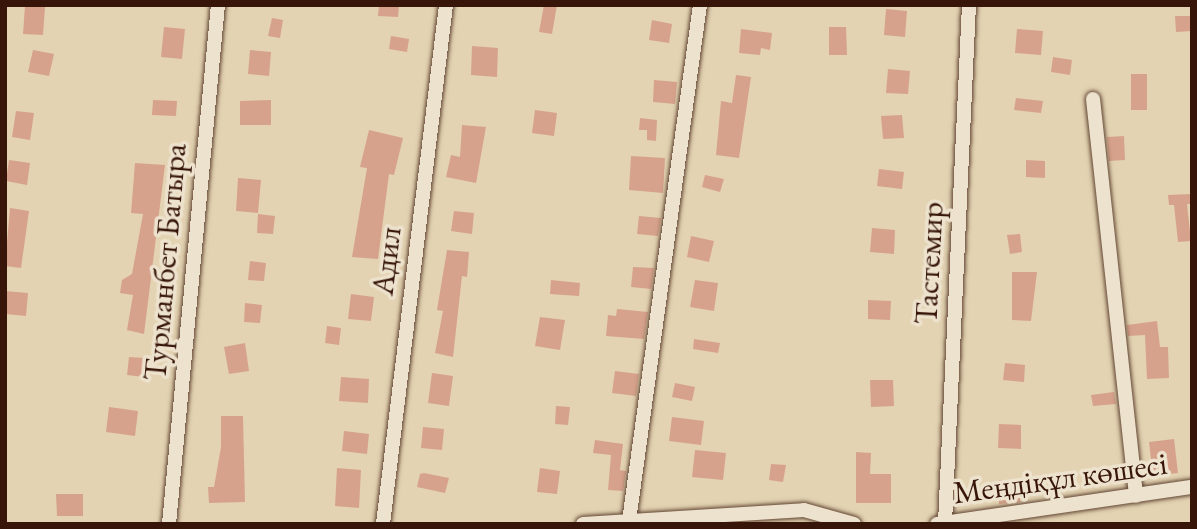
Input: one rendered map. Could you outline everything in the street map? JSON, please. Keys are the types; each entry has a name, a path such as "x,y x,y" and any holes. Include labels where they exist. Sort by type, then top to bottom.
{"street":[{"name":"Турманбет Батыра","path":"169,524 218,5"},
{"name":"Адил","path":"383,524 446,5"},
{"path":"629,521 699,5"},
{"name":"Тастемир","path":"941,523 969,5"},
{"path":"1093,99 1136,496"},
{"name":"Меңдіқұл көшесі","path":"941,523 1192,486"},
{"path":"583,524 804,510 854,524"}],"building":[{"path":"379,5 399,5 398,17 378,16"},
{"path":"544,5 557,5 552,34 539,32"},
{"path":"25,6 45,7 43,35 23,34"},
{"path":"886,9 907,11 905,37 884,35"},
{"path":"1175,16 1192,16 1192,31 1176,32"},
{"path":"272,18 283,20 280,38 268,36"},
{"path":"652,20 672,24 669,43 649,40"},
{"path":"164,27 185,29 182,59 161,57"},
{"path":"829,27 846,27 847,55 829,55"},
{"path":"741,29 772,33 770,50 761,48 760,55 739,53"},
{"path":"1017,29 1043,31 1041,55 1015,53"},
{"path":"391,36 409,39 407,52 389,49"},
{"path":"472,46 498,48 497,77 471,75"},
{"path":"33,50 54,54 49,76 28,72"},
{"path":"250,50 271,52 269,76 248,74"},
{"path":"1053,57 1072,60 1070,75 1051,72"},
{"path":"888,69 910,71 908,94 886,93"},
{"path":"1131,74 1147,74 1147,110 1131,110"},
{"path":"736,75 751,77 739,158 716,155 721,101 732,103"},
{"path":"654,80 677,82 675,104 653,102"},
{"path":"1016,98 1043,101 1041,113 1014,110"},
{"path":"153,100 177,101 176,116 152,115"},
{"path":"271,100 271,125 240,125 240,101"},
{"path":"535,110 557,113 554,136 532,133"},
{"path":"16,111 34,113 30,140 12,137"},
{"path":"902,115 904,138 883,139 881,116"},
{"path":"640,118 657,120 656,141 647,140 647,130 639,130"},
{"path":"462,125 486,127 476,183 446,177 451,155 460,157"},
{"path":"369,130 403,138 394,175 389,174 378,259 352,257 367,168 360,167"},
{"path":"1124,136 1125,160 1109,161 1107,137"},
{"path":"631,156 665,158 663,193 629,190"},
{"path":"9,160 30,163 27,185 6,181"},
{"path":"1026,160 1045,161 1045,178 1026,177"},
{"path":"135,163 165,165 144,334 127,330 133,295 120,293 122,280 132,274 143,214 131,213"},
{"path":"879,169 904,172 902,189 877,186"},
{"path":"705,175 724,179 720,192 702,187"},
{"path":"238,178 261,180 258,213 236,211"},
{"path":"1192,194 1192,204 1187,204 1191,241 1178,242 1174,205 1169,205 1168,195"},
{"path":"10,208 29,211 21,268 5,266"},
{"path":"454,211 474,213 472,234 451,231"},
{"path":"258,214 275,216 273,234 257,233"},
{"path":"639,216 661,218 658,236 637,234"},
{"path":"872,228 895,230 894,254 870,252"},
{"path":"1020,234 1022,252 1010,254 1007,235"},
{"path":"691,236 714,241 709,262 687,257"},
{"path":"447,250 469,252 467,277 462,276 453,357 435,353 443,311 437,310"},
{"path":"250,261 266,263 264,281 248,280"},
{"path":"633,267 654,268 651,289 631,287"},
{"path":"1012,272 1037,272 1031,321 1012,320"},
{"path":"551,280 580,283 579,296 550,294"},
{"path":"695,280 718,283 714,311 690,307"},
{"path":"5,291 28,293 26,316 5,314"},
{"path":"351,294 374,297 371,321 348,319"},
{"path":"868,300 891,301 890,320 868,319"},
{"path":"245,303 262,305 260,323 244,322"},
{"path":"617,309 648,312 644,339 606,336 608,315 616,316"},
{"path":"540,317 565,320 560,350 535,346"},
{"path":"1157,321 1160,347 1168,347 1169,378 1147,379 1145,335 1128,336 1127,325"},
{"path":"327,326 341,328 339,345 325,343"},
{"path":"694,339 720,343 718,353 693,349"},
{"path":"245,343 249,371 229,374 224,347"},
{"path":"129,357 145,358 144,377 127,375"},
{"path":"1005,363 1025,365 1024,382 1003,380"},
{"path":"615,371 639,374 636,396 612,393"},
{"path":"432,373 453,376 449,406 428,403"},
{"path":"341,377 369,379 368,403 339,401"},
{"path":"870,380 893,380 894,406 871,407"},
{"path":"675,383 695,387 692,401 672,397"},
{"path":"1114,392 1116,404 1093,406 1091,395"},
{"path":"556,406 570,407 568,425 555,424"},
{"path":"109,407 138,411 135,436 106,432"},
{"path":"221,416 243,416 245,502 209,503 208,487 214,487 221,447"},
{"path":"672,417 704,421 701,445 669,441"},
{"path":"999,424 1021,425 1021,449 998,448"},
{"path":"423,427 444,429 442,450 421,448"},
{"path":"344,431 369,434 367,454 342,451"},
{"path":"1174,439 1178,473 1153,476 1149,442"},
{"path":"595,440 623,444 620,470 626,471 623,491 608,490 611,455 593,453"},
{"path":"695,450 726,453 723,480 692,477"},
{"path":"856,452 871,453 870,474 891,474 891,503 856,503"},
{"path":"771,464 786,465 783,482 769,480"},
{"path":"337,468 361,470 359,508 335,506"},
{"path":"540,468 560,471 557,494 537,492"},
{"path":"420,474 449,478 445,493 417,487"},
{"path":"999,480 1020,481 1020,502 999,504"},
{"path":"56,494 83,494 83,516 57,516"}]}
